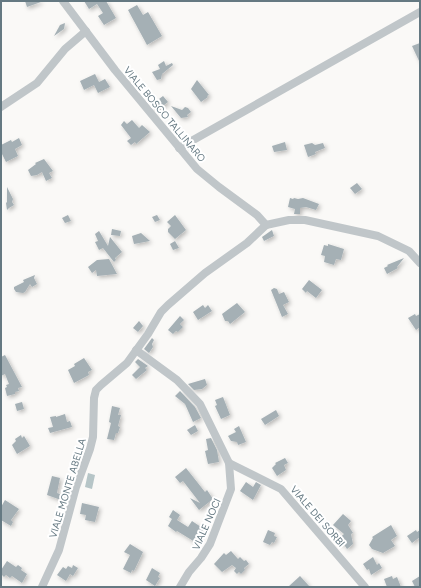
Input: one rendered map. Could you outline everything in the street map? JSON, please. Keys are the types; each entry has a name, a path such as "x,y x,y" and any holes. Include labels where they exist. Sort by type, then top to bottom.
{"street":[{"name":"VIALE BOSCO TALLINARO","path":"63,1 115,70 197,169 257,215 266,225"},
{"path":"179,148 420,12"},
{"path":"1,107 37,83 65,49 86,31"},
{"path":"266,225 289,220 305,220 378,236 409,250 420,262"},
{"name":"VIALE MONTE ABELLA","path":"42,587 59,550 76,487 90,449 93,437 94,398 96,390 127,363 156,319 168,305 205,273 247,243 266,225"},
{"path":"136,350 177,380 200,404 229,463"},
{"name":"VIALE NOCI","path":"180,587 189,572 201,558 213,537 232,489 229,463"},
{"name":"VIALE DEI SORBI","path":"229,463 281,489 365,587"}],"shaded area":[{"path":"88,473 95,475 92,489 85,487"}],"building":[{"path":"25,1 41,1 41,2 27,7"},
{"path":"84,1 106,1 116,18 104,25 98,16 103,13 97,4 89,9"},
{"path":"137,5 143,15 148,12 162,36 147,45 128,10"},
{"path":"65,23 64,29 54,36 60,25"},
{"path":"420,43 420,63 412,46"},
{"path":"164,61 166,66 172,63 173,65 162,74 161,79 157,80 152,72 160,69 158,65"},
{"path":"95,74 99,82 105,79 110,87 98,93 94,85 84,90 80,81"},
{"path":"197,80 209,95 201,102 191,89"},
{"path":"163,96 168,102 156,111 153,104 160,100 159,99"},
{"path":"171,106 182,110 185,107 191,112 187,115 188,117 181,118"},
{"path":"132,120 139,128 142,125 150,132 136,144 135,142 131,145 127,141 131,138 121,125 124,121 127,124"},
{"path":"19,138 22,145 15,149 18,156 6,162 1,152 1,145"},
{"path":"285,142 287,150 274,152 272,146"},
{"path":"312,143 315,145 323,143 325,148 308,157 304,145"},
{"path":"44,159 53,171 49,173 52,178 46,181 42,172 31,176 28,170 36,164 35,163"},
{"path":"357,183 362,189 355,194 350,188"},
{"path":"7,187 13,199 12,202 14,205 7,210 6,203"},
{"path":"290,198 303,198 319,204 316,210 306,207 300,208 300,214 294,214 295,209 288,207"},
{"path":"68,215 71,221 65,223 62,218"},
{"path":"157,215 160,220 155,222 152,217"},
{"path":"175,215 186,230 175,239 168,232 168,229 171,226 167,222"},
{"path":"112,229 121,231 120,236 111,235"},
{"path":"272,230 274,236 264,241 262,237"},
{"path":"99,231 108,246 110,237 122,252 115,258 116,260 114,262 103,248 99,250 95,242 98,241 95,234"},
{"path":"141,233 150,241 134,244 132,236"},
{"path":"175,241 179,248 173,250 170,244"},
{"path":"328,244 344,249 341,260 336,259 334,265 324,262 325,256 321,255 324,245 328,246"},
{"path":"404,258 397,267 398,268 387,274 384,268 388,266 387,265"},
{"path":"109,259 117,274 97,276 96,270 92,273 88,267 97,260"},
{"path":"35,275 34,278 37,284 32,287 30,284 23,293 16,292 14,287 24,282 23,280"},
{"path":"309,280 322,290 316,298 307,291 306,293 302,289"},
{"path":"274,288 277,289 279,294 284,292 289,302 283,305 288,314 282,317 271,290"},
{"path":"237,303 245,312 230,324 228,321 225,321 222,314"},
{"path":"203,305 205,308 208,305 212,311 198,320 193,312"},
{"path":"415,314 416,316 420,314 420,327 416,330 408,318"},
{"path":"180,316 184,320 180,324 183,327 178,332 176,331 173,334 168,330"},
{"path":"139,321 143,326 138,332 133,328"},
{"path":"152,338 154,340 152,344 153,347 149,353 144,349"},
{"path":"5,355 22,387 18,388 19,391 15,392 15,394 7,396 5,388 7,387 6,385 9,384 5,374 1,376 1,357"},
{"path":"84,358 92,370 88,372 89,375 74,383 68,370"},
{"path":"138,359 148,366 145,368 147,370 136,379 132,375 140,367 135,362"},
{"path":"205,379 207,385 202,389 194,390 188,384"},
{"path":"180,391 195,407 201,418 193,422 185,404 175,396"},
{"path":"223,397 230,415 221,419 215,406 217,405 215,400"},
{"path":"22,402 24,409 17,411 15,404"},
{"path":"112,406 120,408 118,415 121,415 118,426 120,427 114,440 107,439 111,423 109,422"},
{"path":"276,410 279,416 265,425 261,419"},
{"path":"65,414 67,422 70,421 72,427 50,433 48,428 53,427 50,417"},
{"path":"195,425 198,431 191,435 187,430"},
{"path":"239,426 246,442 238,445 237,442 231,441 228,436 236,432 234,429"},
{"path":"21,435 22,438 24,436 30,446 17,454 12,445 16,441 15,439"},
{"path":"211,438 217,450 219,462 208,464 205,451 208,450 206,439"},
{"path":"285,458 288,463 284,465 286,470 277,476 272,468 276,464 275,463"},
{"path":"186,468 205,492 207,490 213,499 199,510 190,498 200,503 183,481 180,483 175,477"},
{"path":"52,476 60,478 57,493 63,495 61,500 47,495"},
{"path":"246,482 253,487 256,482 261,485 253,500 240,491"},
{"path":"5,500 19,509 11,520 13,522 11,526 1,520 1,507"},
{"path":"82,503 99,507 95,522 85,520 86,515 80,514"},
{"path":"173,510 180,515 177,520 188,527 192,521 204,529 195,542 168,526 172,519 169,517"},
{"path":"343,514 351,521 348,525 353,533 351,534 353,544 347,549 343,543 339,544 336,541 344,534 333,525"},
{"path":"391,525 397,536 391,540 395,546 383,553 372,549 369,545 373,538 372,537"},
{"path":"268,530 275,533 274,536 277,537 274,543 272,542 270,545 263,542"},
{"path":"416,530 417,532 420,530 420,537 412,543 407,536"},
{"path":"130,544 143,552 134,571 132,570 131,573 123,569 130,555 124,552"},
{"path":"231,551 238,559 240,557 244,561 246,560 249,564 244,568 245,570 241,574 239,572 237,574 234,571 236,568 232,565 222,572 214,564 224,553 226,555"},
{"path":"373,557 377,565 379,563 382,568 371,575 369,569 367,570 363,564"},
{"path":"7,561 16,567 18,565 22,568 21,570 27,574 22,583 12,576 10,578 6,575 4,577 1,574 1,570"},
{"path":"73,565 78,568 73,576 70,574 66,581 57,575 63,567 66,569 68,566 72,568"},
{"path":"152,568 160,573 158,577 160,578 155,586 146,580"},
{"path":"300,576 310,587 288,587"},
{"path":"392,576 393,579 397,577 401,587 387,587 384,579"},
{"path":"420,576 420,587 415,587 412,581"}]}
